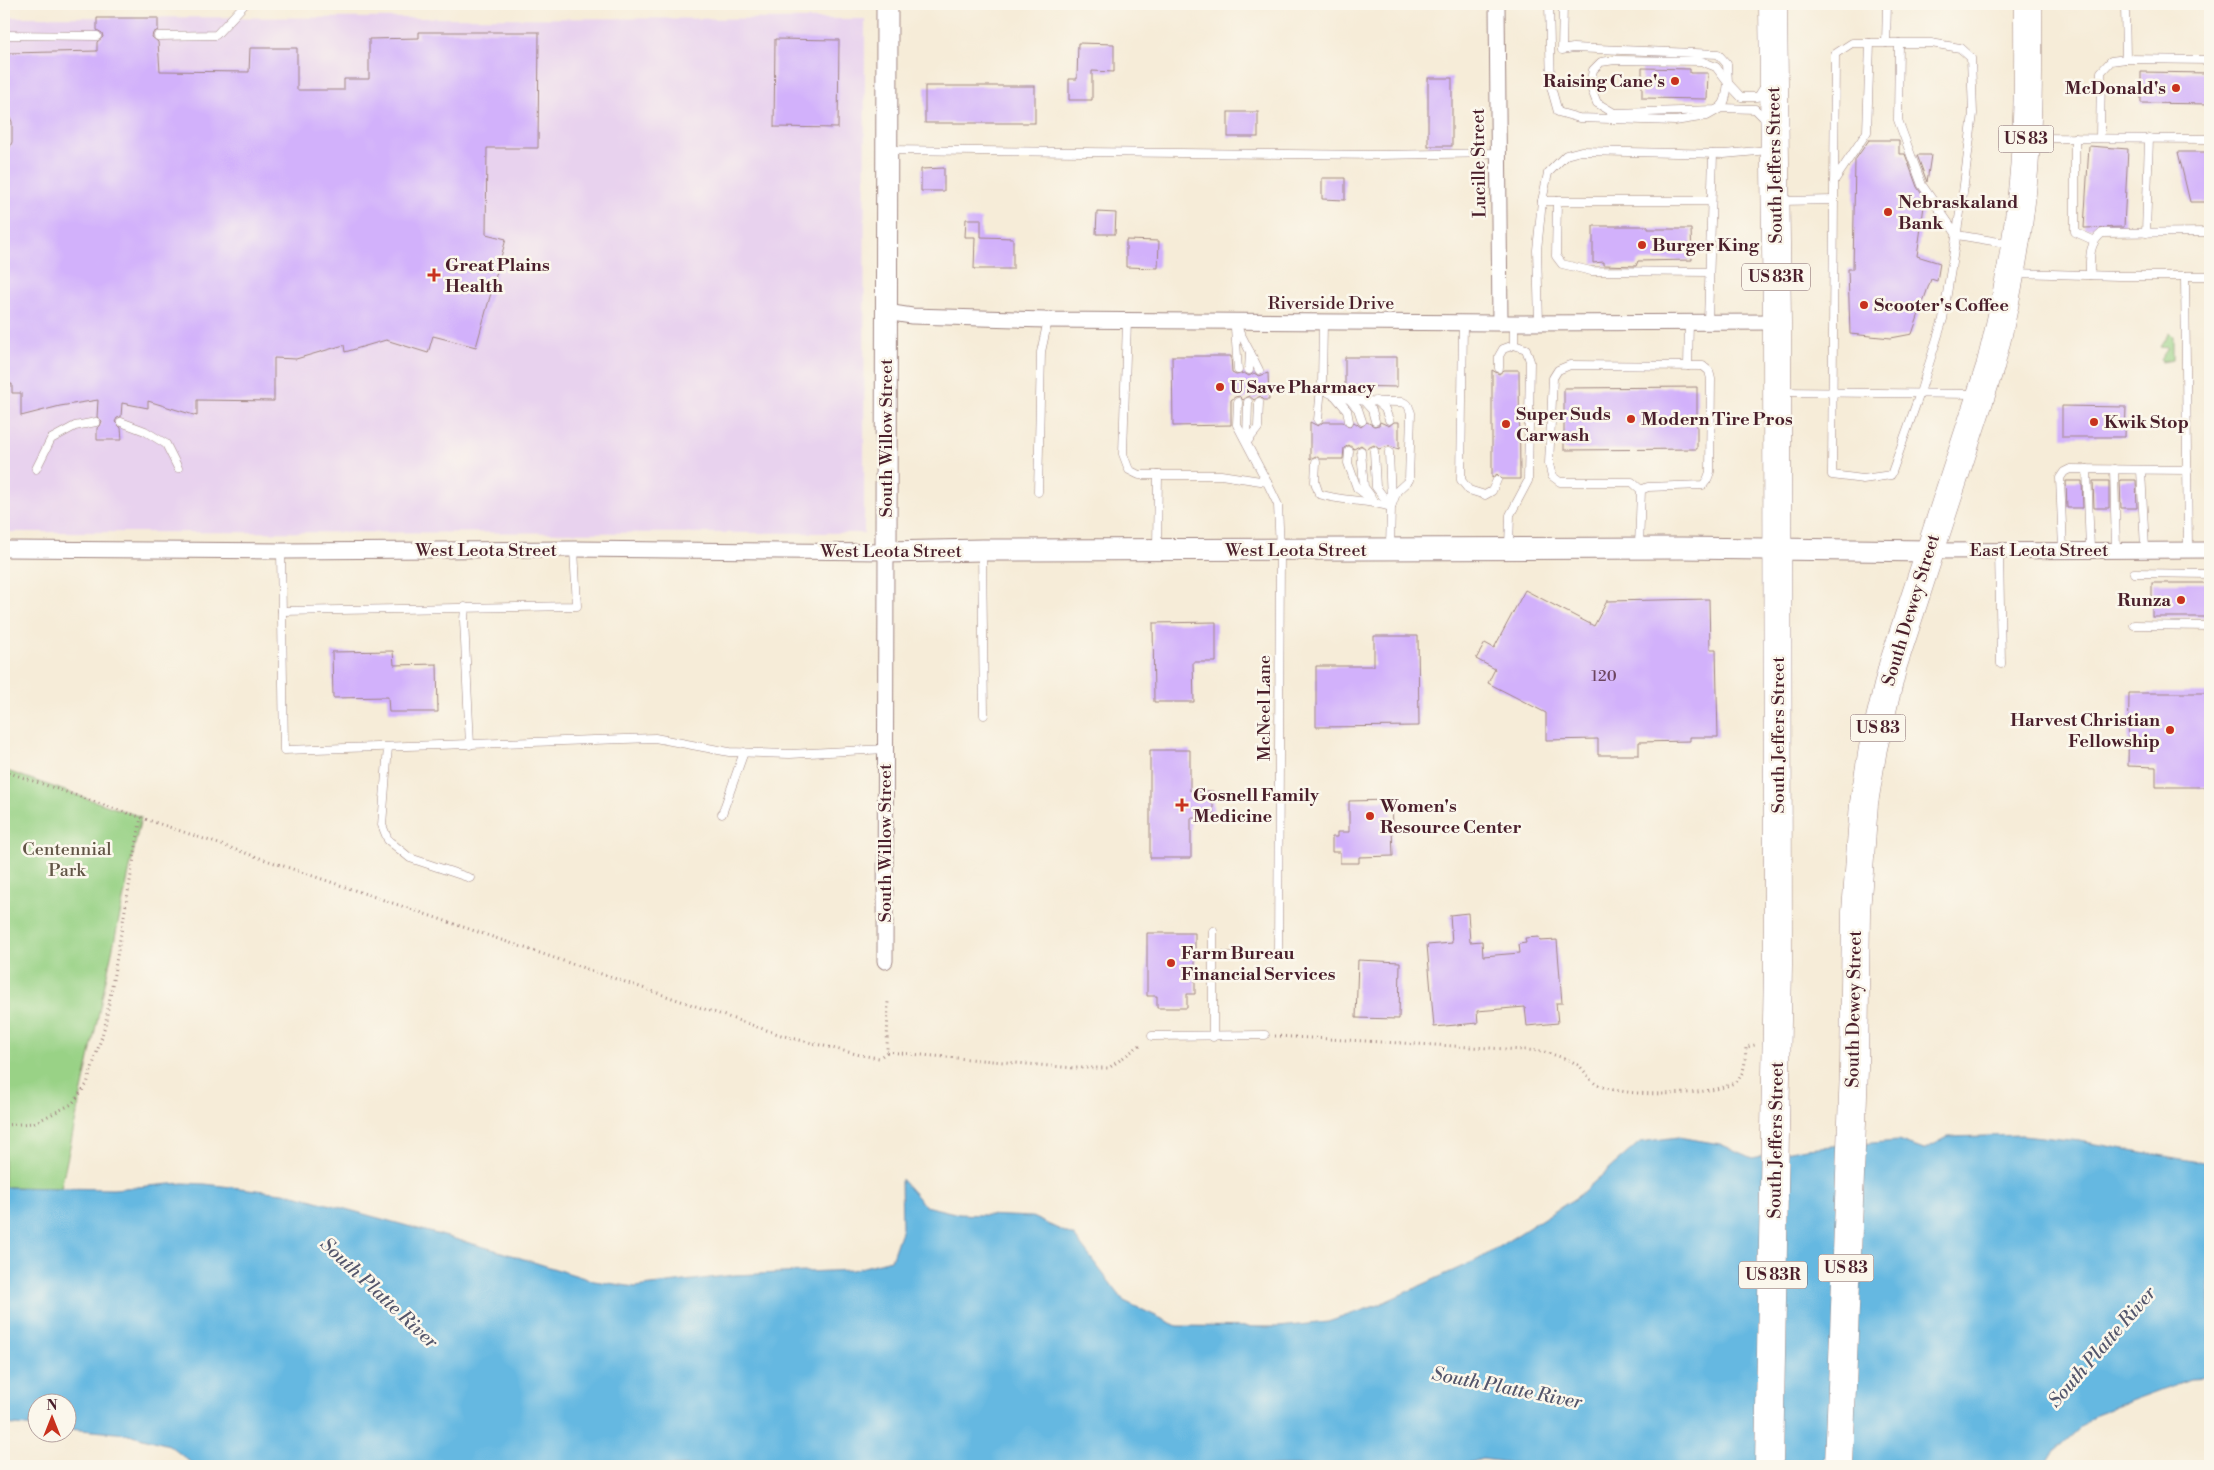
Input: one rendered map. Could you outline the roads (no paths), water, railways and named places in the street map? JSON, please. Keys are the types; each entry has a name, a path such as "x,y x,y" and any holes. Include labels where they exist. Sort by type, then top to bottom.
{"highway":[{"name":"South Jeffers Street","path":"1769,1466 1777,1084 1777,322 1773,4"},
{"name":"South Dewey Street","path":"1839,1466 1854,1069 1856,912 1864,803 1873,748 1893,664 1981,394 2002,319 2015,245 2026,138 2028,4"}],"main road":[{"name":"South Willow Street","path":"886,552 887,4"},
{"name":"West Leota Street","path":"886,552 982,550 1777,550"},
{"name":"East Leota Street","path":"1777,550 1930,551"}],"street":[{"name":"Lucille Street","path":"1497,4 1498,153 1507,323"},
{"name":"Riverside Drive","path":"886,312 912,316 1048,320 1507,323 1777,322"},
{"name":"West Leota Street","path":"4,549 281,551 574,549 886,552"},
{"name":"East Leota Street","path":"1930,551 2063,549 2210,550"},
{"name":"South Willow Street","path":"885,961 886,552"}],"lane":[{"path":"158,36 216,35 245,4"},
{"path":"1550,4 1550,59 1551,86 1558,112 1579,118 1675,121 1707,116 1720,108 1724,103 1728,83 1728,64 1718,54 1573,48 1562,50 1550,59"},
{"path":"1562,50 1563,4"},
{"path":"1886,43 1887,4"},
{"path":"2125,4 2126,59"},
{"path":"4,35 97,36"},
{"path":"1852,43 1886,43 1931,43 1960,48 1971,58 1973,114 1957,235 1943,319 1920,393 1891,475 1863,479 1832,475 1836,54 1852,43"},
{"path":"1834,182 1867,132 1870,43"},
{"path":"1900,43 1898,120 1922,185 1957,235 2015,245"},
{"path":"2100,138 2101,72 2111,61 2126,59 2210,60"},
{"path":"1539,322 1537,250 1542,201 1548,173 1566,155 1581,151 1713,154 1774,141 1763,116 1755,109 1720,108 1715,110 1614,113 1597,103 1590,85 1593,70 1601,62 1614,60 1701,61 1716,67 1741,97 1758,97 1773,72"},
{"path":"2026,138 2210,139"},
{"path":"2075,138 2075,232 2093,240"},
{"path":"2146,233 2149,138"},
{"path":"887,150 1379,155 1498,153"},
{"path":"1708,322 1713,154"},
{"path":"1775,201 1834,200"},
{"path":"1542,201 1711,201"},
{"path":"1557,201 1556,256 1562,264 1591,271 1709,272"},
{"path":"2090,275 2090,253 2093,240 2102,233 2210,232"},
{"path":"2011,273 2210,276"},
{"path":"2185,276 2188,549"},
{"path":"1038,492 1040,352 1048,320"},
{"path":"1127,320 1124,454 1130,470 1139,475 1221,475 1267,482"},
{"path":"1234,321 1259,370"},
{"path":"1234,321 1238,370"},
{"path":"1318,420 1322,386 1323,322"},
{"path":"1463,322 1461,480 1469,490 1485,495 1492,491 1498,480"},
{"path":"1688,366 1689,322"},
{"path":"1507,323 1514,345"},
{"path":"1499,368 1499,356 1504,348 1514,345 1526,348 1530,361 1528,481 1510,515 1509,549"},
{"path":"1249,370 1250,352"},
{"path":"1570,365 1703,366 1709,371 1711,379 1710,472 1707,480 1703,485 1648,487 1641,490 1632,482 1560,482 1552,476 1549,464 1553,378 1558,370 1570,365"},
{"path":"1322,386 1324,392 1335,396 1363,400 1403,402 1408,405 1411,413 1409,480 1397,491 1391,507"},
{"path":"1777,392 1981,394"},
{"path":"1335,396 1347,410 1349,422"},
{"path":"1348,398 1358,409 1362,421"},
{"path":"1363,400 1372,410 1375,421"},
{"path":"1376,401 1385,409 1389,420"},
{"name":"McNeel Lane","path":"1214,956 1278,956 1280,550 1278,505 1237,424 1238,402"},
{"path":"1247,442 1248,402"},
{"path":"1247,442 1258,428 1259,402"},
{"path":"36,469 51,439 76,426 96,422"},
{"path":"121,422 145,431 166,444 178,468"},
{"path":"1348,451 1348,463 1357,488 1374,501"},
{"path":"1361,451 1364,486 1374,501"},
{"path":"1374,451 1376,487 1391,507"},
{"path":"1389,452 1390,550"},
{"path":"1316,462 1315,482 1319,494 1334,499 1374,501 1391,507"},
{"path":"2063,549 2060,478 2064,472 2070,469 2188,470"},
{"path":"2087,469 2090,549"},
{"path":"2114,469 2116,549"},
{"path":"2141,470 2145,549"},
{"path":"1156,550 1158,475"},
{"path":"1638,549 1641,490"},
{"path":"282,611 577,606 574,549"},
{"path":"982,550 984,715"},
{"path":"1999,550 2002,664"},
{"path":"281,551 284,750 655,738 729,752 790,754 886,749"},
{"path":"2134,573 2210,574"},
{"path":"465,607 470,745"},
{"path":"2134,625 2210,626"},
{"path":"388,747 382,825 388,840 410,858 470,878"},
{"path":"722,814 744,752"},
{"path":"1213,1037 1214,931"},
{"path":"1152,1036 1265,1036"}],"water":[{"name":"South Platte River","path":"2023,1135 2079,1141 2210,1164 2210,1378 2190,1379 2095,1414 2053,1453 2045,1466 1538,1466 1482,1459 1459,1466 195,1466 169,1445 128,1434 78,1430 78,1392 28,1392 28,1426 4,1424 4,1187 113,1189 183,1183 291,1194 495,1250 594,1281 635,1287 734,1275 852,1270 891,1260 902,1228 901,1179 925,1206 959,1214 1032,1217 1074,1236 1124,1301 1177,1326 1279,1327 1328,1322 1378,1305 1481,1258 1577,1197 1640,1142 1678,1137 1720,1144 1752,1158 1806,1148 1898,1141 1923,1150 1948,1137"}],"place":[{"name":"Raising Cane's","path":"1675,81"},
{"name":"McDonald's","path":"2176,88"},
{"name":"Nebraskaland Bank","path":"1888,212"},
{"name":"Burger King","path":"1642,245"},
{"name":"Great Plains Health","path":"434,275"},
{"name":"Scooter's Coffee","path":"1864,305"},
{"name":"U Save Pharmacy","path":"1220,387"},
{"name":"Modern Tire Pros","path":"1631,419"},
{"name":"Kwik Stop","path":"2094,422"},
{"name":"Super Suds Carwash","path":"1506,424"},
{"name":"Runza","path":"2181,600"},
{"name":"Harvest Christian Fellowship","path":"2170,730"},
{"name":"Gosnell Family Medicine","path":"1182,805"},
{"name":"Women's Resource Center","path":"1370,816"},
{"name":"Farm Bureau Financial Services","path":"1171,963"}],"park label":[{"name":"Centennial Park","path":"67,860"}]}
